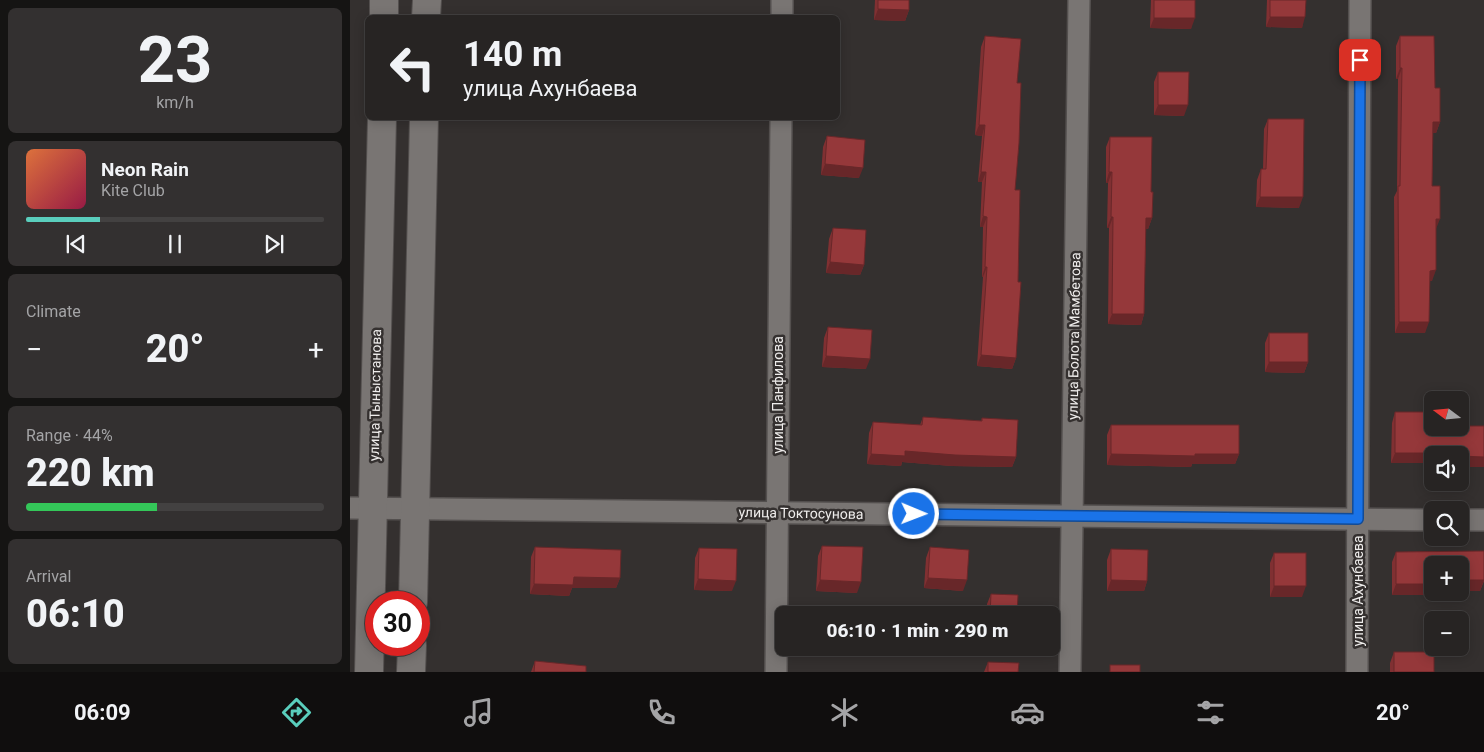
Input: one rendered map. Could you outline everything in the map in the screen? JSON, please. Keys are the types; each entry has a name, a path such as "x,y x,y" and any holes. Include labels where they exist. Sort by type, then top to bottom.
{"street":[{"path":"384,0 384,15"},
{"path":"426,15 427,0"},
{"path":"782,0 782,15"},
{"name":"улица Болота Мамбетова","path":"1070,672 1079,0"},
{"name":"улица Ахунбаева","path":"1357,672 1360,0"},
{"name":"улица Тыныстанова","path":"369,672 361,508 382,120"},
{"path":"413,591 424,120"},
{"name":"улица Панфилова","path":"776,672 781,120"},
{"name":"улица Токтосунова","path":"361,508 1424,520"},
{"path":"1469,520 1484,520"},
{"path":"412,656 412,672"}],"building":[{"path":"878,0 909,0 909,10 878,9"},
{"path":"1154,0 1195,0 1195,18 1154,18"},
{"path":"1270,0 1306,0 1305,17 1270,17"},
{"path":"985,36 1021,39 1017,83 1021,83 1015,190 1020,190 1018,282 1021,282 1016,358 981,355 987,267 985,267 987,217 983,216 986,172 981,172 985,125 979,125"},
{"path":"1400,36 1434,36 1435,88 1440,88 1440,122 1433,122 1432,186 1440,186 1440,219 1436,219 1436,270 1430,271 1429,322 1399,322 1398,186 1400,186 1402,68 1400,68"},
{"path":"1158,72 1189,72 1188,105 1158,105"},
{"path":"1268,119 1304,119 1303,197 1260,197 1261,169 1266,169"},
{"path":"827,136 865,140 863,168 825,164"},
{"path":"1110,137 1152,137 1152,218 1146,218 1144,314 1112,314 1113,217 1111,217 1112,172 1109,172"},
{"path":"833,228 866,230 864,265 830,262"},
{"path":"828,327 872,330 870,359 826,356"},
{"path":"1269,333 1308,333 1308,362 1269,362"},
{"path":"1395,412 1424,412 1424,436 1469,436 1469,426 1484,426 1484,457 1469,456 1469,446 1424,446 1424,453 1395,453"},
{"path":"923,417 982,421 982,418 1018,420 1016,457 905,451 905,456 871,454 873,422 922,425"},
{"path":"1111,425 1239,425 1239,454 1195,454 1195,456 1111,454"},
{"path":"822,546 863,547 861,582 820,580"},
{"path":"535,547 621,550 620,578 574,577 573,585 534,584"},
{"path":"930,547 969,550 967,580 928,578"},
{"path":"699,548 737,549 736,581 698,579"},
{"path":"1111,549 1148,550 1147,581 1111,580"},
{"path":"1484,551 1484,580 1469,580 1469,556 1424,556 1424,584 1396,584 1396,552"},
{"path":"1274,553 1306,553 1306,586 1274,586"},
{"path":"991,594 1018,595 1017,606 990,606"},
{"path":"1394,652 1424,652 1424,656 1434,656 1434,672 1394,672"},
{"path":"535,661 586,666 586,672 534,672"},
{"path":"988,662 1019,663 1018,672 988,672"},
{"path":"1110,665 1140,665 1140,672 1110,672"}],"route":[{"path":"914,514 1358,519 1360,60"}]}
